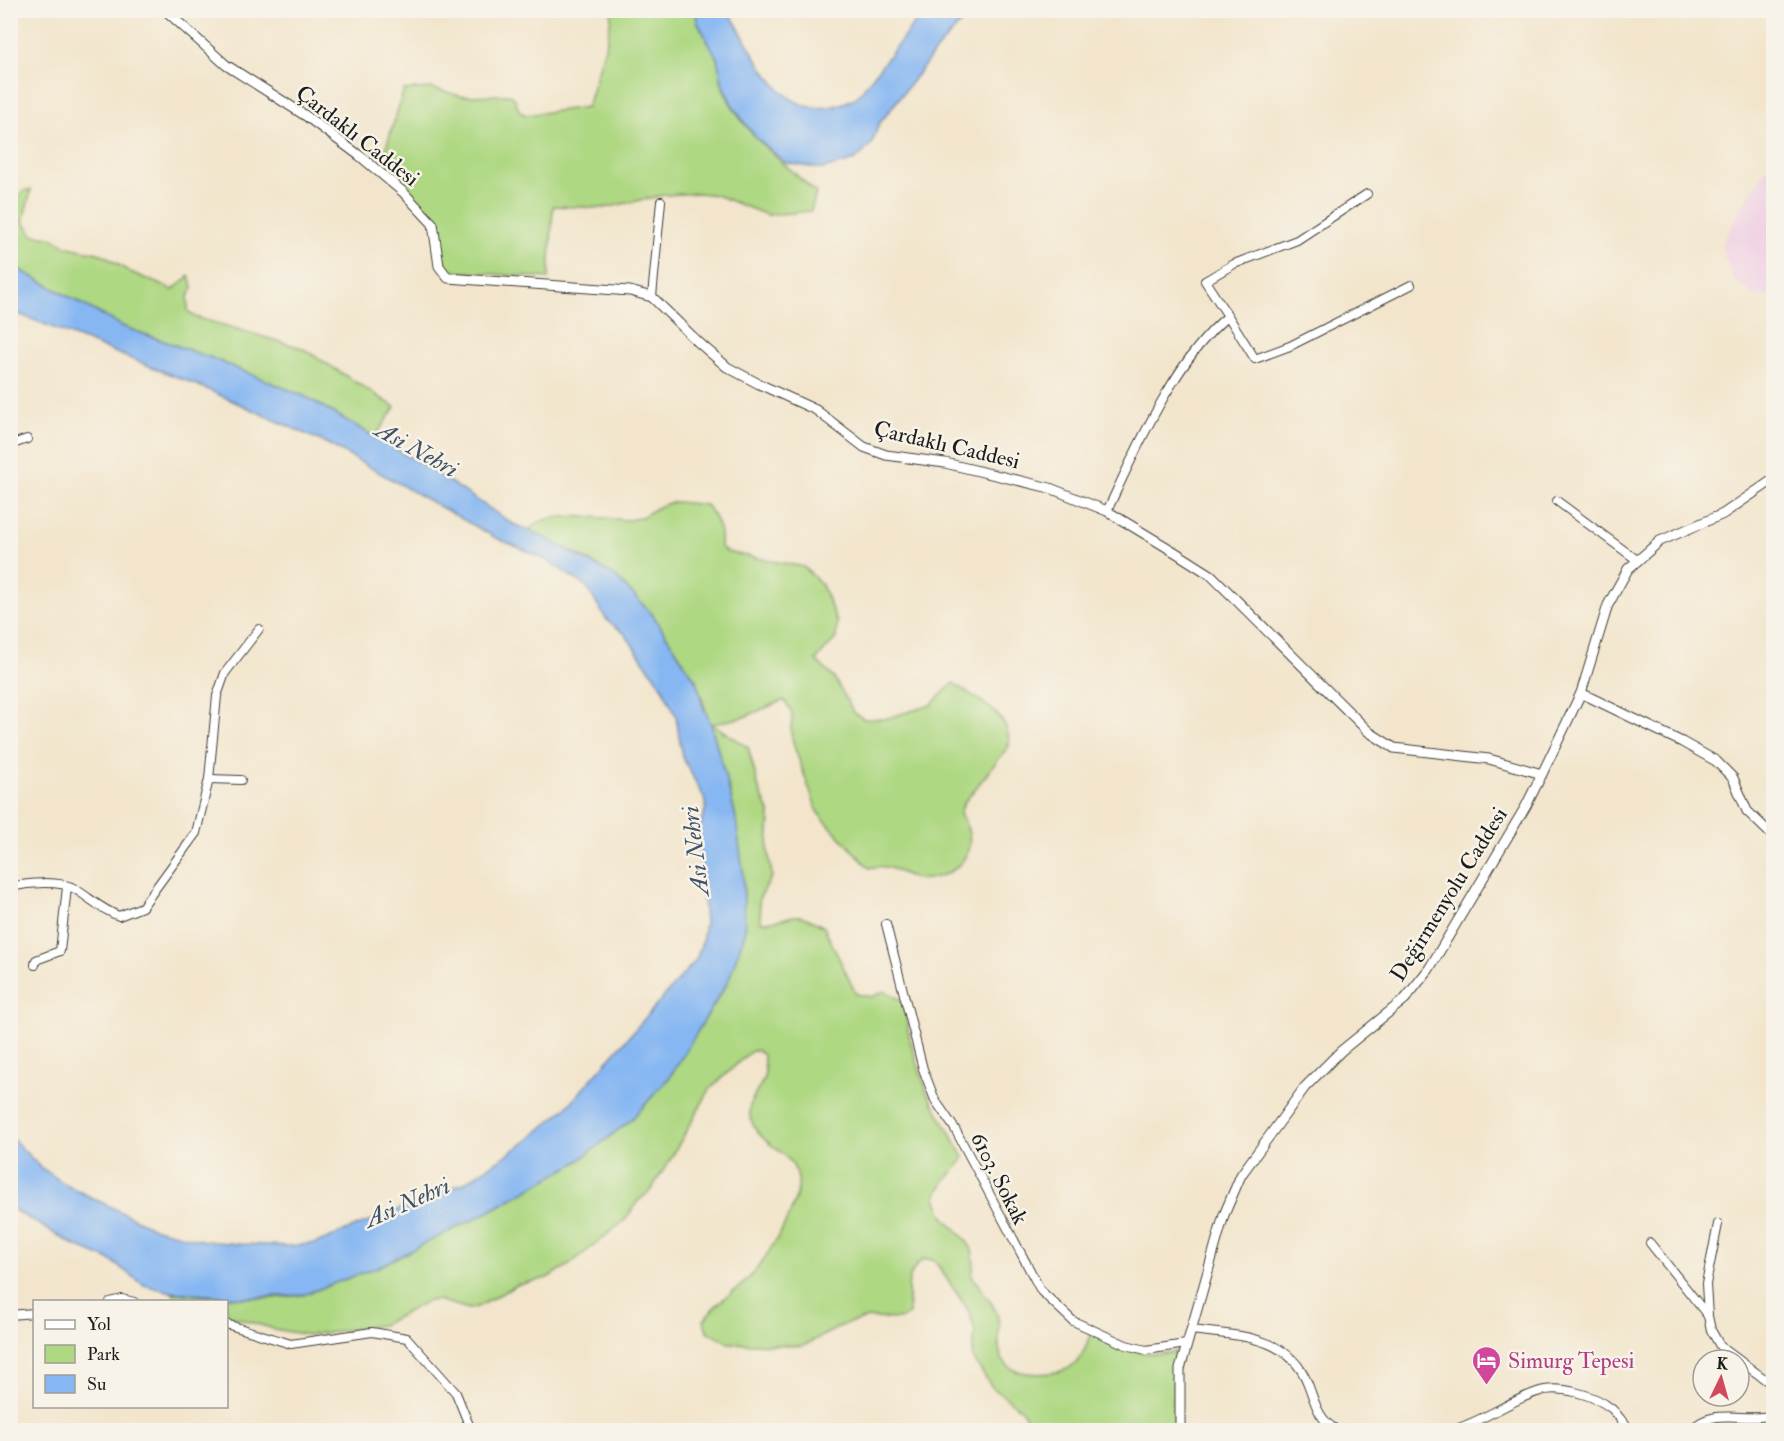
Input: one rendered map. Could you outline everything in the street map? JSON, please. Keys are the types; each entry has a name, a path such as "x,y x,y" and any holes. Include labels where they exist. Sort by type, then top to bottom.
{"street":[{"name":"Çardaklı Caddesi","path":"165,10 226,65 306,116 360,156 403,192 433,224 439,266 444,275 457,279 630,291 652,297 727,367 816,410 864,447 885,455 945,463 1027,482 1066,494 1107,512 1211,575 1369,732 1394,748 1489,759 1542,774"},
{"path":"1367,194 1297,240 1234,264 1205,281 1255,360 1290,346 1411,285"},
{"path":"652,297 661,201"},
{"path":"1107,512 1147,430 1182,372 1210,334 1228,316"},
{"path":"10,445 27,439"},
{"name":"Değirmenyolu Caddesi","path":"1180,1431 1178,1386 1186,1344 1224,1215 1241,1175 1305,1087 1323,1068 1386,1016 1418,985 1514,826 1542,774 1581,693 1608,605 1628,569 1659,541 1723,514 1773,479"},
{"path":"1557,501 1637,560"},
{"path":"10,887 51,882 67,887 72,886 107,912 119,916 142,907 196,833 208,779 217,696 225,673 259,629"},
{"path":"1581,693 1716,761 1733,778 1747,811 1773,837"},
{"path":"208,779 241,780"},
{"path":"35,965 36,960 60,951 67,887"},
{"name":"6103. Sokak","path":"886,924 923,1069 935,1100 955,1129 1041,1291 1073,1321 1136,1348 1159,1349 1186,1344"},
{"path":"1718,1224 1706,1284 1711,1330 1720,1346 1773,1386"},
{"path":"1650,1243 1708,1316"},
{"path":"10,1315 33,1313"},
{"path":"228,1325 291,1344 362,1333 390,1333 407,1338 456,1393 471,1431"},
{"path":"1192,1330 1241,1337 1275,1345 1299,1369 1321,1417 1337,1431"},
{"path":"1452,1431 1467,1426 1525,1396 1547,1389 1580,1394 1599,1401 1612,1410 1630,1431"},
{"path":"1692,1431 1698,1423 1715,1416 1753,1419 1773,1415"}],"shaded area":[{"path":"1773,158 1773,295 1755,296 1733,279 1721,246 1743,205"}],"green space":[{"path":"612,11 696,11 699,23 716,56 723,87 731,103 751,132 816,193 811,211 767,215 716,195 700,193 664,195 604,208 553,206 549,278 451,271 445,267 439,232 433,217 380,167 404,90 431,88 461,96 510,95 515,99 519,111 526,115 587,107 607,41"},
{"path":"26,190 31,190 23,221 33,235 51,237 68,247 102,254 128,271 173,290 189,276 193,288 188,297 188,311 195,317 302,348 395,407 375,437 306,397 214,359 124,327 11,265 10,196 16,197"},
{"path":"668,503 706,505 718,524 720,546 726,552 804,567 822,585 837,622 836,638 816,660 834,678 854,713 864,719 884,719 931,705 953,683 991,708 1005,725 1009,746 963,804 960,814 969,837 969,847 965,857 950,871 940,876 922,879 892,868 869,868 818,813 794,746 791,732 792,712 784,700 744,717 712,724 748,747 759,789 770,814 768,849 772,876 759,899 761,922 792,916 812,920 824,927 856,994 871,997 885,991 903,1001 910,1040 927,1093 964,1157 942,1184 936,1197 944,1217 972,1249 974,1265 972,1275 996,1312 999,1323 1000,1353 1005,1363 1018,1371 1038,1374 1067,1369 1080,1358 1092,1333 1144,1353 1179,1351 1173,1396 1174,1430 1034,1430 1021,1409 992,1387 972,1357 975,1331 969,1311 934,1260 924,1259 913,1270 909,1284 909,1314 902,1319 869,1318 845,1324 803,1346 729,1343 707,1331 704,1321 708,1314 750,1277 765,1257 789,1216 798,1189 795,1169 782,1153 759,1134 750,1115 750,1105 765,1075 763,1055 757,1050 750,1052 710,1089 651,1190 637,1202 625,1220 568,1266 547,1278 517,1285 477,1307 469,1309 437,1300 428,1301 382,1325 308,1335 274,1329 228,1315 228,1300 179,1300 171,1292 211,1297 273,1298 303,1295 377,1267 490,1211 577,1162 631,1120 669,1078 711,1009 745,933 743,871 730,792 697,682 652,614 615,576 579,555 529,531 536,524 547,519 560,517 634,519"}],"water":[{"path":"696,11 728,11 763,69 777,87 793,100 811,107 832,107 857,97 924,11 972,11 937,49 879,124 871,145 855,160 823,169 786,163 756,138 734,108 723,86 717,58 697,21"},
{"path":"11,265 124,327 214,359 306,397 432,470 513,524 542,536 615,576 652,614 697,682 703,706 711,724 735,813 743,871 745,933 728,982 669,1078 631,1120 577,1162 490,1211 378,1267 303,1295 242,1298 171,1292 144,1285 110,1260 74,1245 11,1208 11,1137 39,1166 68,1186 156,1229 205,1241 292,1246 316,1243 464,1183 527,1141 568,1106 696,960 702,943 705,923 698,831 706,808 704,798 682,756 676,716 662,687 625,634 607,620 586,586 543,558 496,538 330,445 202,387 11,311"}],"place":[{"name":"Simurg Tepesi","path":"1487,1386"}],"water label":[{"name":"Asi Nehri","path":"417,449"},
{"name":"Asi Nehri","path":"695,851"},
{"name":"Asi Nehri","path":"407,1202"}]}
